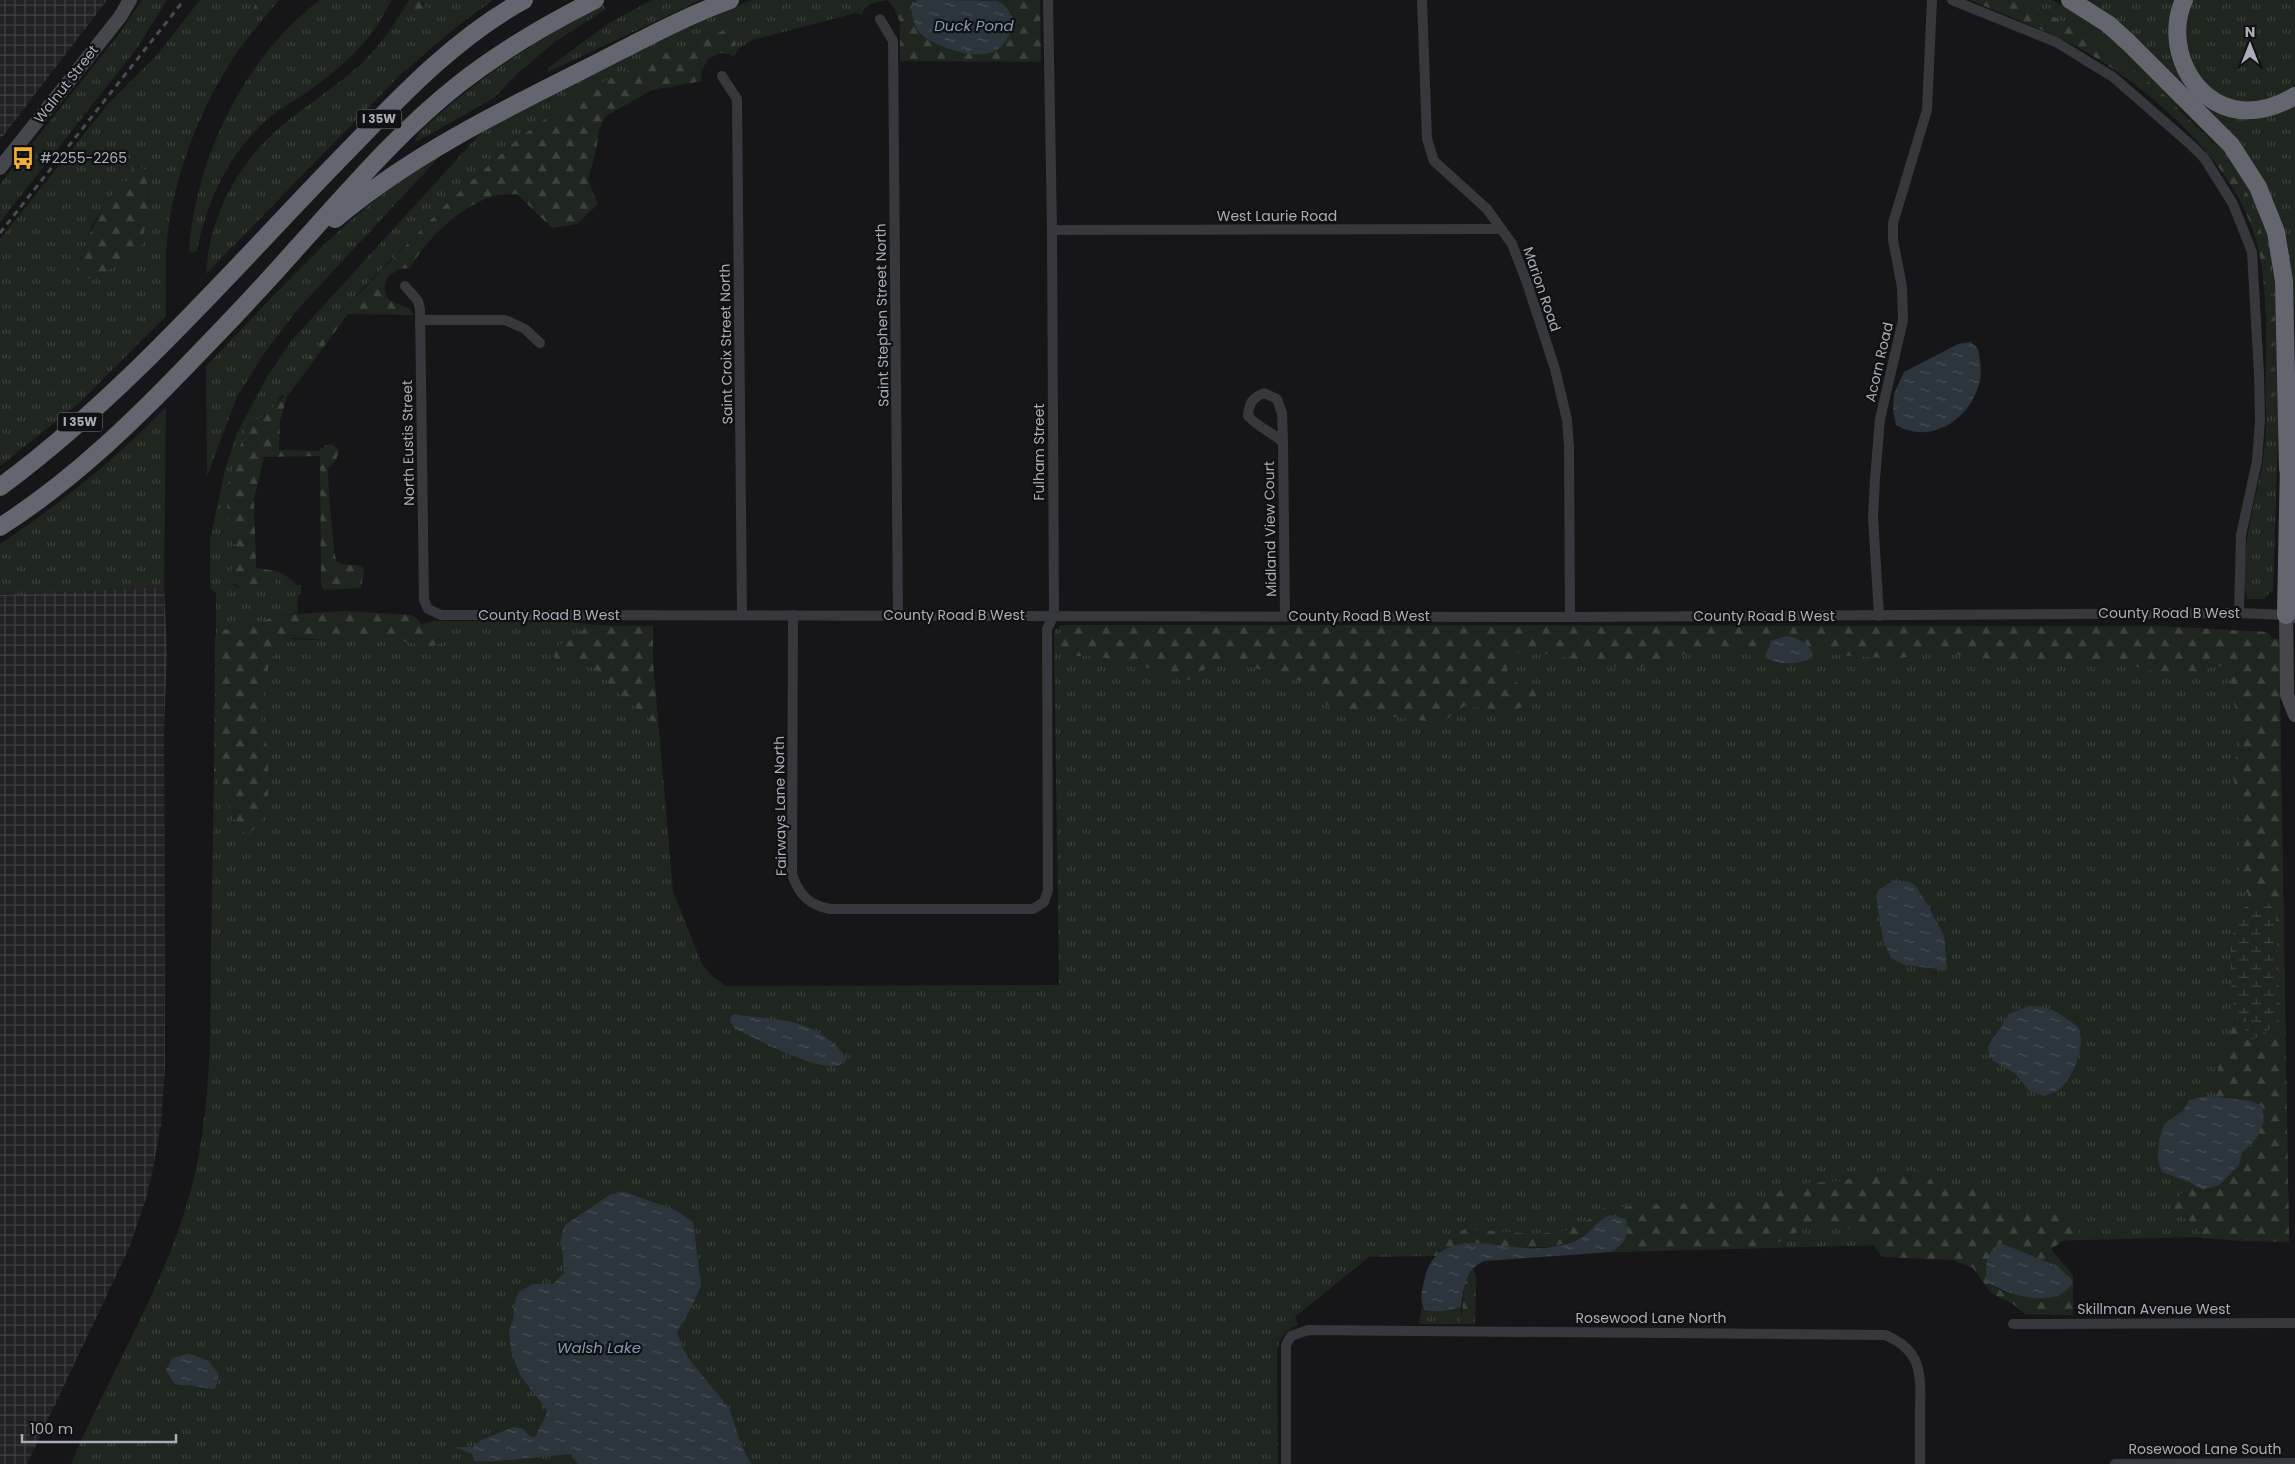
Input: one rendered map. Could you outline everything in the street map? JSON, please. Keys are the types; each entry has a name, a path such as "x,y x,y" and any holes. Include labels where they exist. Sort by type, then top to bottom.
{"highway":[{"name":"I 35W","path":"0,487 42,456 155,351 410,87 480,29 524,0"},
{"name":"I 35W","path":"0,527 89,460 141,414 284,264 357,181 433,106 495,57 533,32 595,0"},
{"path":"284,264 350,207 416,159 450,138 686,18 730,0"},
{"path":"2070,0 2108,24 2231,145 2258,186 2276,232 2284,281 2290,616"},
{"path":"2184,0 2176,22 2179,52 2192,79 2204,93 2226,106 2250,110 2269,108 2295,96"},
{"path":"2288,469 2295,401"}],"street":[{"name":"Walnut Street","path":"0,168 120,17 130,0"},
{"name":"Fulham Street","path":"1044,902 1048,890 1047,628 1054,615 1052,230 1048,0"},
{"name":"Marion Road","path":"1422,0 1427,139 1430,152 1441,168 1487,209 1512,244 1555,369 1567,420 1570,461 1570,616"},
{"name":"Acorn Road","path":"1879,616 1873,517 1875,479 1880,419 1903,320 1902,287 1893,240 1893,223 1926,110 1932,0"},
{"path":"1952,0 2056,42 2113,77 2169,124 2205,159 2237,212 2252,252 2258,322 2260,420 2257,460 2241,536 2239,613"},
{"name":"Saint Stephen Street North","path":"880,19 893,41 898,615"},
{"name":"Saint Croix Street North","path":"722,76 737,99 742,615"},
{"name":"West Laurie Road","path":"1052,230 1501,228"},
{"name":"North Eustis Street","path":"405,286 418,301 420,320 424,600 426,605"},
{"path":"420,320 505,320 525,329 540,343"},
{"name":"Midland View Court","path":"1282,442 1268,430 1255,424 1248,416 1248,406 1253,397 1264,393 1277,399 1282,413 1285,615"},
{"name":"County Road B West","path":"426,605 428,609 441,615 1879,616 2239,613 2290,616"},
{"name":"Fairways Lane North","path":"793,615 792,874 799,893 818,907 830,909 1033,909 1044,902"},
{"path":"2290,616 2287,695 2295,715"},
{"name":"Skillman Avenue West","path":"2013,1324 2295,1323"},
{"name":"Rosewood Lane North","path":"1286,1464 1285,1352 1291,1336 1308,1330 1885,1335 1905,1345 1912,1354 1919,1369 1921,1381 1920,1464"},
{"name":"Rosewood Lane South","path":"2115,1464 2295,1462"}],"shaded area":[{"path":"0,0 107,0 0,140"},
{"path":"164,587 167,652 164,728 165,1067 161,1125 153,1168 147,1195 130,1246 27,1464 0,1464 0,595"}],"green space":[{"path":"142,0 167,0 137,48 0,222 0,184 119,34"},
{"path":"200,0 257,0 252,11 264,13 275,0 279,0 238,51 212,94 191,141 176,190 167,240 166,316 78,404 0,466 0,239 109,103 156,56","holes":["137,165 147,171 148,211 81,260 92,225 121,182 134,180"]},
{"path":"257,0 275,0 264,13 252,11"},
{"path":"320,0 392,0 372,33 350,57 318,84 269,119 239,151 217,189 208,209 197,251 192,253 189,250 202,180 213,145 229,111 247,80 268,50 293,23"},
{"path":"409,0 421,0 421,4 430,9 429,13 417,16 406,5"},
{"path":"421,0 493,0 455,28 400,75 206,274 208,252 220,210 229,191 254,154 285,123 362,63 380,43 406,5 413,13 422,15 424,5"},
{"path":"652,0 701,0 548,72 548,68 609,23"},
{"path":"752,0 887,0 869,5 862,15 856,13 752,40 739,48 734,57 729,54 736,44 519,138 447,203 337,316 285,396 282,395 269,412 246,428 228,484 227,515 235,545 233,585 245,591 272,587 277,571 287,576 297,585 301,585 301,595 298,595 297,613 277,615 250,627 216,633 216,593 210,588 210,540 225,470 237,433 268,375 293,339 489,124 663,38"},
{"path":"887,0 917,0 911,10 916,26 923,35 942,47 978,54 1000,47 1007,38 1013,24 1009,14 1001,4 988,0 1040,0 1041,62 900,61 900,22 894,8"},
{"path":"1970,0 2018,0 2034,6 2099,41 2163,94 2224,153 2248,195 2268,252 2274,310 2273,402 2270,406 2266,406 2266,322 2260,259 2256,240 2245,211 2230,183 2210,156 2186,130 2134,84 2081,49 2026,23"},
{"path":"2018,0 2052,0 2094,22 2115,38 2236,161 2267,225 2278,291 2278,434 2273,591 2264,599 2248,599 2244,571 2248,534 2262,467 2266,437 2266,406 2270,406 2274,365 2274,310 2268,252 2217,145 2183,111 2099,41 2034,6"},
{"path":"2081,0 2176,0 2172,11 2169,35 2172,58 2182,79 2193,91 2218,110 2295,102 2295,302 2291,338 2264,186"},
{"path":"2189,0 2295,0 2295,88 2267,102 2236,103 2209,91 2183,54"},
{"path":"604,5 606,9 556,41 517,74 494,98 415,141 420,132 474,85 537,42"},
{"path":"730,28 736,44 729,54 720,53 708,59 701,72 702,81 652,90 606,116 599,129 596,151 588,180 598,204 577,224 552,228 517,194 493,196 468,208 435,235 410,268 399,269 387,277 385,285 386,296 392,301 409,308 414,315 348,314 287,397 280,420 279,450 318,451 326,445 332,444 339,450 336,460 328,469 335,557 340,563 363,567 361,588 324,590 321,585 320,456 264,457 254,499 256,568 277,571 275,583 268,589 245,591 230,581 235,545 227,515 228,484 246,428 262,418 285,395 337,316 447,203 519,138 584,91 656,57"},
{"path":"440,156 297,310 265,352 237,397 207,476 206,366 316,252 345,225 407,176"},
{"path":"134,165 147,171 148,211 140,254 91,279 85,277 80,271 89,235 100,213 121,182 134,180 131,166"},
{"path":"166,407 164,587 0,595 0,544 87,480"},
{"path":"346,611 411,615 417,618 421,624 436,621 443,641 440,644 428,647 389,638 380,633 341,640 292,638 280,646 269,662 261,716 262,732 268,748 268,814 246,835 238,827 214,774 216,633 220,630 250,627 277,615"},
{"path":"440,621 572,622 611,627 653,626 653,662 673,891 702,964 712,976 726,986 1059,985 1054,631 1061,625 2156,626 2267,632 2273,639 2278,639 2279,644 2289,1242 2240,1241 2201,1237 1611,1252 1621,1247 1590,1230 1436,1256 1369,1257 1295,1317 1298,1325 1286,1332 1279,1343 1277,1352 1278,1464 71,1464 166,1263 190,1193 197,1163 206,1102 210,1041 215,635 313,640 385,632"},
{"path":"588,625 653,626 653,662 658,726 588,665 559,661 554,657 557,646 576,637"},
{"path":"1061,625 2156,626 2267,632 2273,639 2278,639 2279,644 2289,1242 2201,1238 2197,1224 2169,1211 2189,1182 2203,1190 2239,1165 2242,1153 2256,1139 2251,1101 2215,1098 2217,1075 2224,1045 2240,1015 2246,1017 2246,1040 2274,1028 2280,1012 2276,915 2274,908 2255,901 2250,904 2248,894 2240,882 2238,801 2232,771 2240,745 2238,722 2228,672 2222,666 2210,667 2198,674 2187,674 2147,670 2114,659 2006,661 1932,651 1897,659 1838,655 1824,648 1811,648 1802,641 1771,641 1762,652 1743,648 1698,649 1649,666 1619,667 1524,650 1508,659 1507,675 1519,685 1546,690 1546,700 1510,711 1464,706 1442,723 1331,709 1324,701 1319,686 1245,665 1218,660 1189,680 1110,659 1077,656 1061,658"},
{"path":"2258,900 2270,904 2276,915 2280,1012 2277,1025 2250,1041 2245,1038 2246,1017 2235,1011 2233,1007 2231,946 2238,917 2246,906"},
{"path":"1894,1171 1926,1171 1934,1184 1984,1189 2011,1212 2044,1209 2080,1224 2078,1240 2064,1240 2051,1249 2073,1275 2073,1315 2025,1314 2013,1304 1991,1293 1973,1268 1953,1260 1882,1257 1867,1236 1859,1230 1828,1225 1803,1229 1768,1248 1611,1252 1623,1243 1626,1219 1609,1215 1577,1241 1547,1247 1520,1248 1466,1242 1436,1256 1421,1256 1450,1235 1465,1229 1535,1234 1564,1231 1585,1222 1604,1208 1734,1201 1757,1204 1768,1201 1785,1185 1838,1181","holes":["2001,1243 2057,1266 2039,1299 2002,1291 1988,1283 1987,1260"]},
{"path":"1473,1268 1476,1277 1475,1324 1461,1324 1465,1278"},
{"path":"1422,1306 1425,1310 1434,1311 1461,1307 1461,1324 1419,1324"}],"water":[{"name":"Duck Pond","path":"917,0 997,1 1005,6 1012,19 1009,35 1000,48 984,54 963,53 940,46 922,35 916,28 911,10"},
{"path":"1971,342 1978,349 1981,376 1976,394 1969,406 1948,425 1936,430 1910,431 1896,425 1893,411 1894,394 1904,372 1958,344"},
{"path":"1787,636 1805,644 1813,654 1812,658 1788,663 1765,658 1771,641"},
{"path":"1892,881 1907,881 1915,885 1924,899 1944,935 1947,970 1904,965 1891,958 1883,941 1876,896 1879,890"},
{"path":"2028,1006 2044,1007 2057,1013 2076,1025 2080,1034 2080,1051 2066,1083 2055,1092 2044,1096 2029,1091 2016,1074 1993,1061 1989,1053 1988,1046 2009,1014"},
{"path":"734,1014 786,1021 810,1028 839,1048 846,1060 838,1065 826,1066 793,1056 735,1029 730,1021 731,1016"},
{"path":"2209,1096 2251,1101 2262,1106 2264,1121 2256,1139 2242,1153 2239,1165 2219,1185 2203,1190 2189,1182 2162,1172 2158,1148 2165,1123 2183,1111 2189,1100"},
{"name":"Walsh Lake","path":"625,1192 675,1210 693,1222 701,1285 692,1306 677,1332 681,1346 692,1363 729,1408 742,1447 751,1464 578,1464 571,1454 474,1461 472,1454 455,1447 473,1447 481,1440 514,1427 523,1429 531,1437 536,1436 546,1414 547,1410 521,1377 511,1351 509,1331 513,1320 515,1300 519,1292 533,1284 553,1284 564,1273 561,1236 565,1225 611,1194"},
{"path":"1610,1215 1626,1219 1627,1225 1627,1234 1623,1242 1611,1252 1484,1261 1472,1269 1466,1280 1461,1307 1429,1311 1423,1307 1424,1281 1432,1262 1444,1250 1459,1244 1476,1243 1533,1248 1567,1244 1581,1238 1601,1220"},
{"path":"2001,1243 2057,1266 2071,1279 2071,1286 2062,1293 2042,1299 2019,1296 1988,1283 1986,1272 1987,1260 1992,1250"},
{"path":"190,1354 209,1361 219,1375 215,1389 180,1385 172,1380 166,1370 172,1358"}],"railway":[{"path":"0,233 184,0"}],"place":[{"name":"#2255-2265","path":"23,158"}]}
